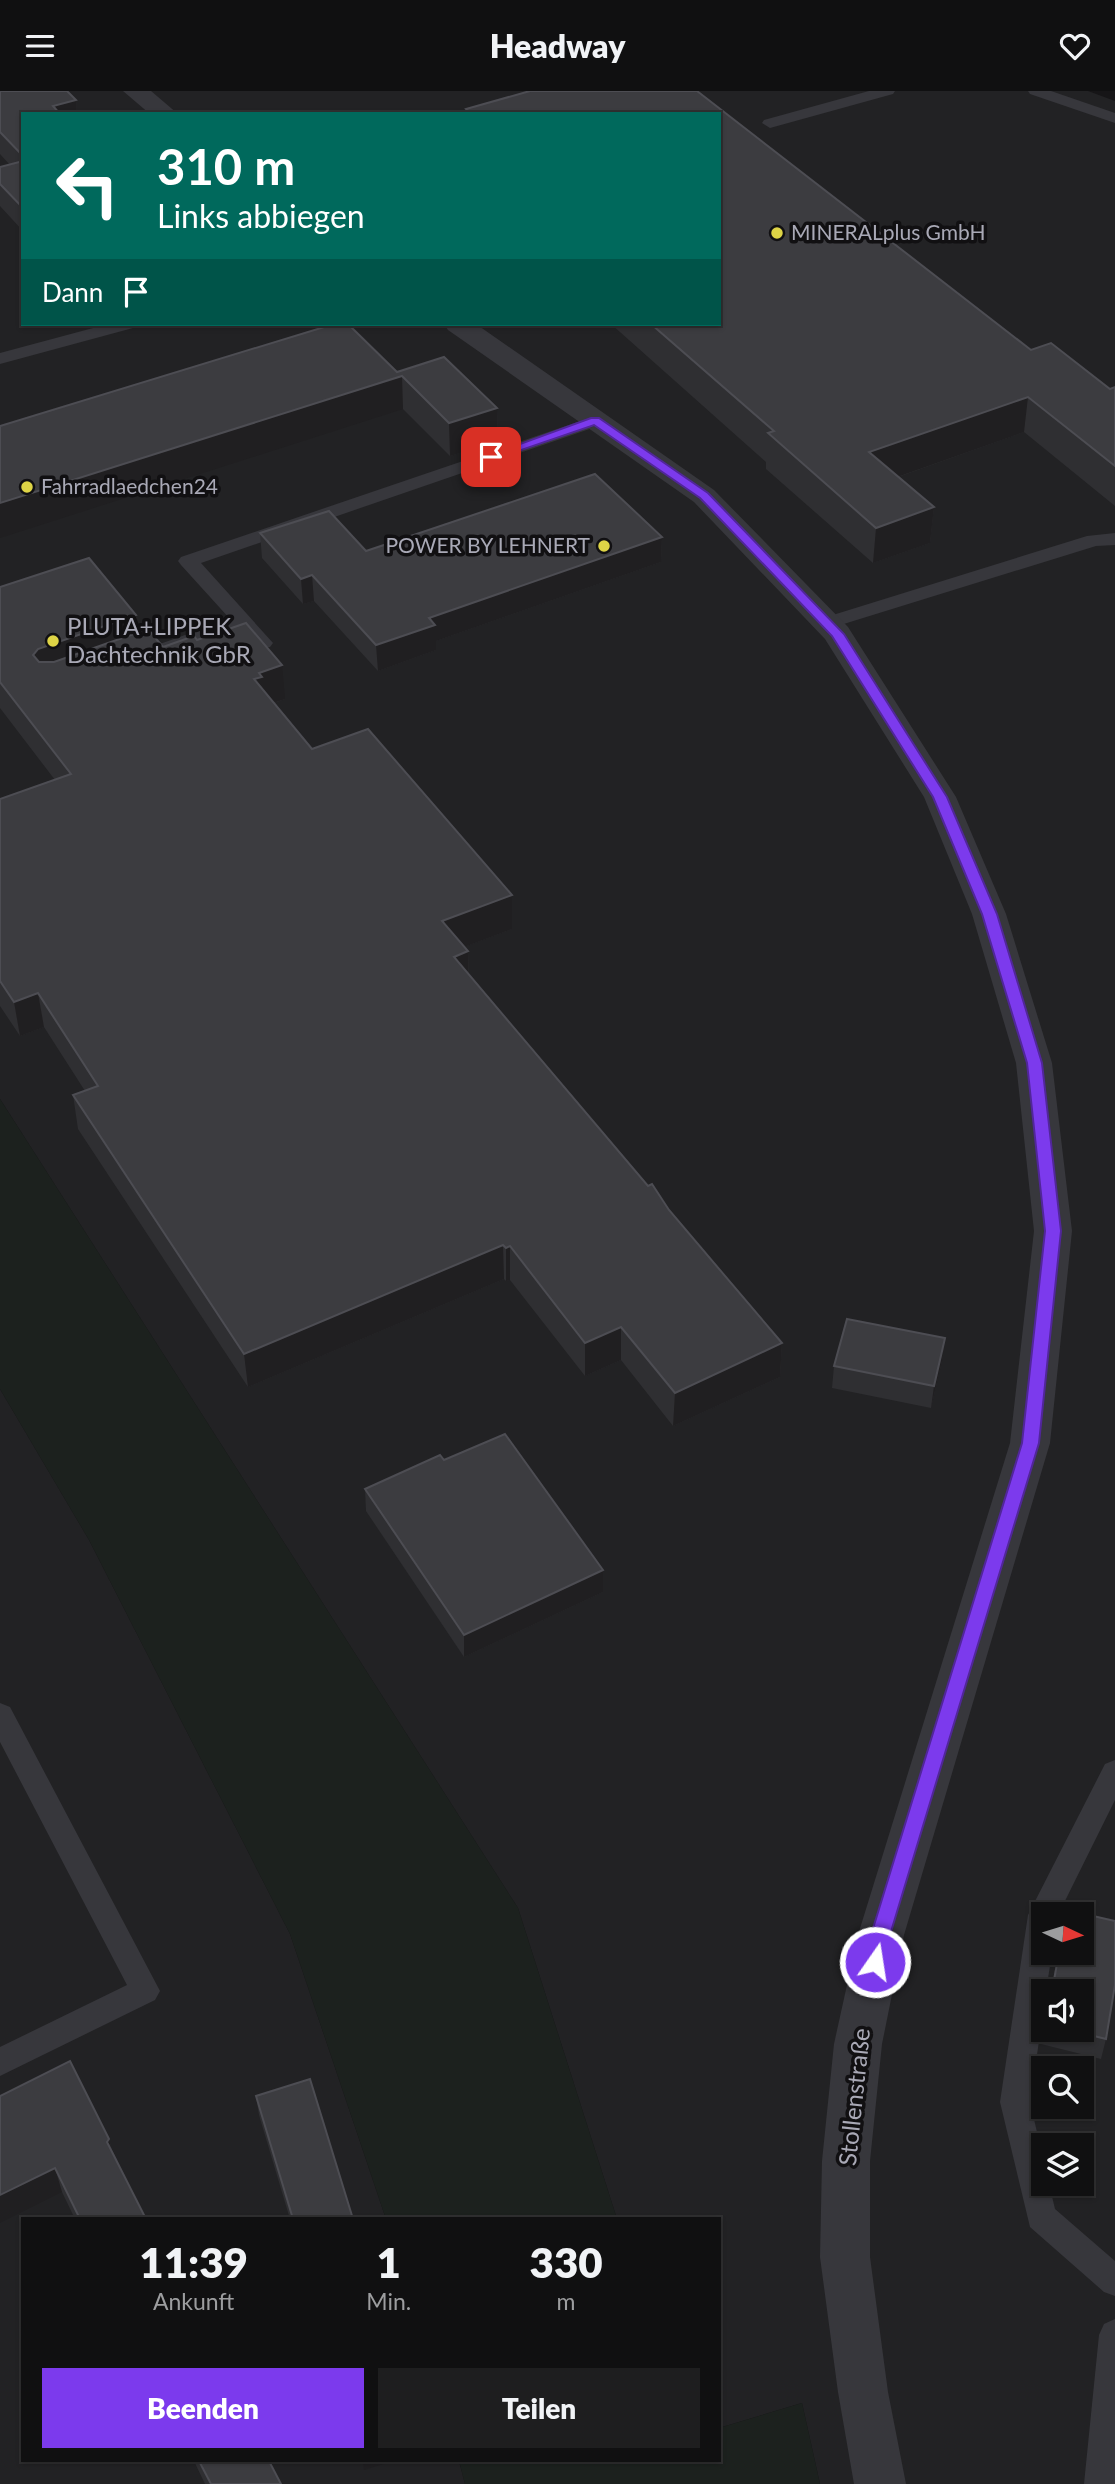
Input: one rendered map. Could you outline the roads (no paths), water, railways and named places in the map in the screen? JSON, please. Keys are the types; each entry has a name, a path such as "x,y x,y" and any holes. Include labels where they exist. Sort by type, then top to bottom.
{"street":[{"path":"135,91 163,112"},
{"name":"Stollenstraße","path":"461,326 704,496 837,634 940,797 989,914 1034,1063 1053,1231 1030,1443 881,1935 858,2044 846,2161 845,2257 863,2392 880,2484"}],"lane":[{"path":"770,123 887,91"},
{"path":"1036,91 1115,118"},
{"path":"0,359 120,326"},
{"path":"262,643 188,561 595,421"},
{"path":"827,623 1094,540 1115,539"},
{"path":"140,657 242,621"},
{"path":"0,1715 145,1991 0,2062"},
{"path":"1050,1902 1115,1775"},
{"path":"1035,1965 1014,2102 1041,2217 1115,2281"},
{"path":"1101,2484 1115,2335"}],"place":[{"name":"MINERALplus GmbH","path":"777,233"},
{"name":"Fahrradlaedchen24","path":"27,487"},
{"name":"POWER BY LEHNERT","path":"604,546"},
{"name":"PLUTA+LIPPEK Dachtechnik GbR","path":"53,641"}]}
